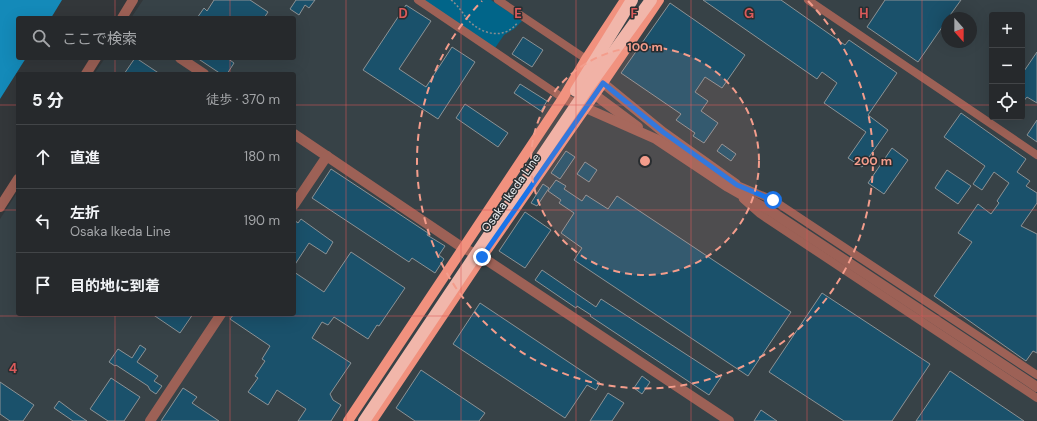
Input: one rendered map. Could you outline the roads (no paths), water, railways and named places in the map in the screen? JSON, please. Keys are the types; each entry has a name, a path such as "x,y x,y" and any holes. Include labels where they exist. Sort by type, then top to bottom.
{"highway":[{"path":"596,45 625,21 641,0"},
{"path":"355,421 581,83 641,0"},
{"path":"364,421 589,86 641,0"}],"main road":[{"name":"Osaka Ikeda Line","path":"348,421 563,98 586,59 625,0"},
{"name":"Osaka Ikeda Line","path":"372,421 482,257 659,0"}],"street":[{"path":"123,16 133,0"},
{"path":"418,0 563,98 656,140"},
{"path":"498,0 586,59 603,83 735,188 760,214 1037,398"},
{"path":"808,0 1037,155"},
{"path":"586,59 584,69 585,79 589,88 595,95 656,140 735,188 1037,386"},
{"path":"87,72 95,60"},
{"path":"183,60 201,72"},
{"path":"296,135 463,248 482,257 729,421"},
{"path":"296,202 327,156"},
{"path":"0,207 16,182"},
{"path":"735,188 773,200 1037,375"},
{"path":"150,421 220,316"}]}
